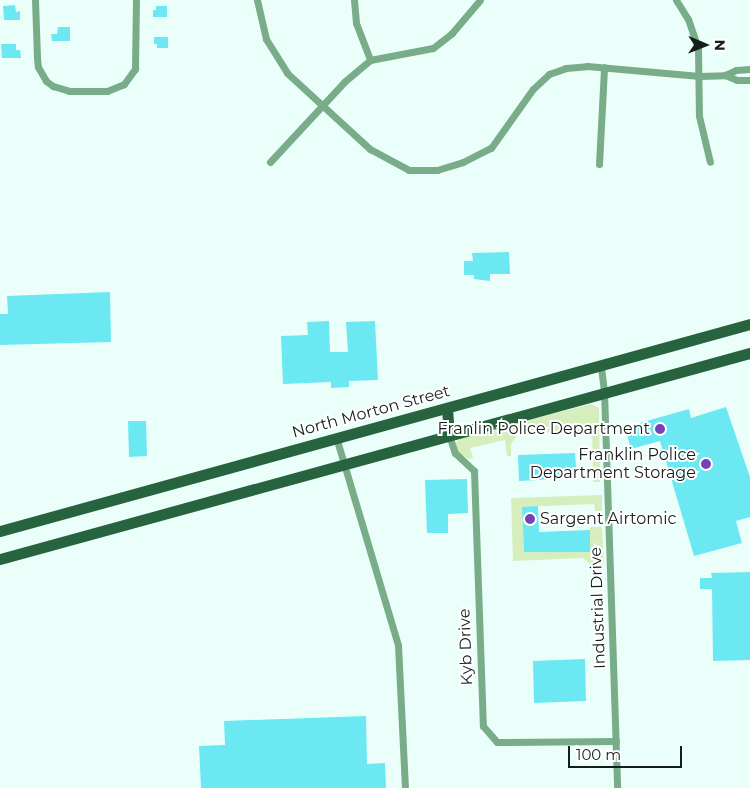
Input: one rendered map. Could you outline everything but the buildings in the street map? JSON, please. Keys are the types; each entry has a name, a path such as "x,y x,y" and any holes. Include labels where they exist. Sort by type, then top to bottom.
{"main road":[{"name":"North Morton Street","path":"0,531 336,437 601,367 750,324"},
{"path":"0,560 750,353"},
{"path":"447,408 449,435"}],"street":[{"path":"35,0 38,67 46,81 53,86 69,91 107,91 124,84 135,69 136,0"},
{"path":"257,0 266,39 281,66 323,108 370,149 409,170 437,170 463,162 491,148 533,89 549,74 566,68 604,67 700,76 725,75 736,70 750,69"},
{"path":"354,0 356,23 370,60"},
{"path":"270,162 323,108 344,82 370,60 433,48 452,33 480,0"},
{"path":"676,0 694,32 698,48 701,128 710,162"},
{"path":"600,164 604,67"},
{"path":"725,75 737,80 750,80"},
{"name":"Industrial Drive","path":"601,367 604,392 617,788"},
{"name":"Kyb Drive","path":"449,435 455,453 474,471 483,726 498,742 616,741"},
{"path":"336,437 398,645 405,788"}],"green space":[{"path":"591,404 599,408 600,482 593,482 592,431 519,433 511,444 511,456 507,456 505,440 470,448 473,458 468,459 456,451 455,444 460,438"},
{"path":"602,495 602,511 595,511 594,504 522,507 524,552 590,552 590,527 602,527 604,569 596,569 583,558 513,561 511,498"}],"place":[{"name":"Franlin Police Department","path":"660,429"},
{"name":"Franklin Police Department Storage","path":"706,464"},
{"name":"Sargent Airtomic","path":"530,519"}]}
